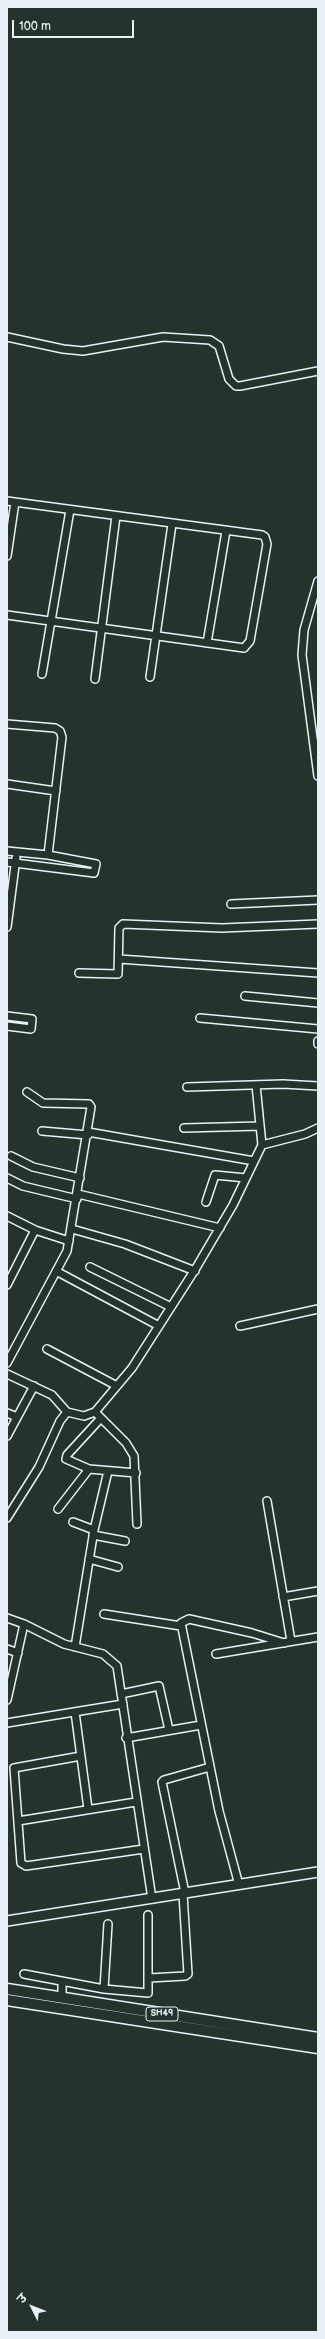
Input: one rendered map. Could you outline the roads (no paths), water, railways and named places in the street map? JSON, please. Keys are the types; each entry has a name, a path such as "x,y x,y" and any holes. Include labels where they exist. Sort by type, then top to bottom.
{"main road":[{"name":"SH49","path":"7,1988 318,2038"},
{"name":"SH49","path":"7,2000 318,2048"}],"street":[{"path":"7,337 63,349 83,351 163,337 210,340 219,346 229,379 236,386 318,371"},
{"path":"7,556 11,502 262,535 265,537 267,544 249,645 240,648 7,616"},
{"path":"42,674 70,510"},
{"path":"95,679 116,516"},
{"path":"150,677 172,524"},
{"path":"207,643 226,531"},
{"path":"318,581 304,630 302,655 315,727 318,776"},
{"path":"7,724 55,728 60,732 62,737 48,855"},
{"path":"7,784 56,791"},
{"path":"7,851 48,855 95,863 96,871 7,862"},
{"path":"7,928 17,852"},
{"path":"231,904 318,900"},
{"path":"79,974 118,974 120,959 119,928 123,924 222,928 318,924"},
{"path":"120,959 318,973"},
{"path":"245,996 318,1003"},
{"path":"7,1016 32,1019 31,1029 7,1026"},
{"path":"200,1018 318,1029"},
{"path":"7,1374 55,1397 67,1412 84,1416 95,1412 132,1368 195,1271 220,1228 246,1178 262,1145 256,1085"},
{"path":"188,1087 256,1085 318,1086"},
{"path":"7,1363 10,1350 67,1251 88,1133 90,1105 43,1103 27,1092"},
{"path":"184,1128 260,1126"},
{"path":"262,1145 305,1134 318,1128"},
{"path":"42,1131 88,1133 254,1161"},
{"path":"11,1156 33,1167 80,1178"},
{"path":"206,1202 215,1175 246,1178"},
{"path":"7,1178 19,1185 220,1228"},
{"path":"7,1216 35,1230 69,1242"},
{"path":"72,1229 125,1244 195,1271"},
{"path":"7,1285 35,1230"},
{"path":"90,1267 171,1307"},
{"path":"56,1272 159,1326"},
{"path":"240,1326 318,1309"},
{"path":"47,1349 117,1386"},
{"path":"7,1436 34,1386"},
{"path":"7,1518 39,1467 54,1430 67,1412"},
{"path":"95,1412 131,1449 134,1456 136,1473 137,1524"},
{"path":"7,1413 17,1418"},
{"path":"101,1418 66,1457 68,1461 90,1469 136,1473"},
{"path":"58,1509 90,1469"},
{"path":"75,1647 93,1532 108,1471"},
{"path":"267,1501 283,1597 288,1642"},
{"path":"73,1522 93,1532 125,1541"},
{"path":"89,1559 118,1566"},
{"path":"283,1597 318,1591"},
{"path":"104,1614 181,1626"},
{"path":"7,1618 24,1624 64,1644 103,1654 114,1663 118,1670 126,1738 152,1899"},
{"path":"239,1885 210,1767 181,1626 183,1621 189,1619 288,1642"},
{"path":"7,1700 24,1624"},
{"path":"216,1654 318,1637"},
{"path":"7,1649 18,1653"},
{"path":"121,1694 159,1686 169,1730"},
{"path":"7,1723 122,1704"},
{"path":"75,1712 88,1809"},
{"path":"126,1738 201,1725"},
{"path":"81,1756 14,1768 21,1863 26,1866 144,1849"},
{"path":"149,1978 185,1976 188,1974 184,1894 162,1782 164,1780 210,1767"},
{"path":"18,1821 136,1802"},
{"path":"7,1921 318,1872"},
{"path":"24,1974 104,1989 146,1994 149,1991 148,1915"},
{"path":"104,1989 108,1924"},
{"path":"62,1982 62,1998"}]}
